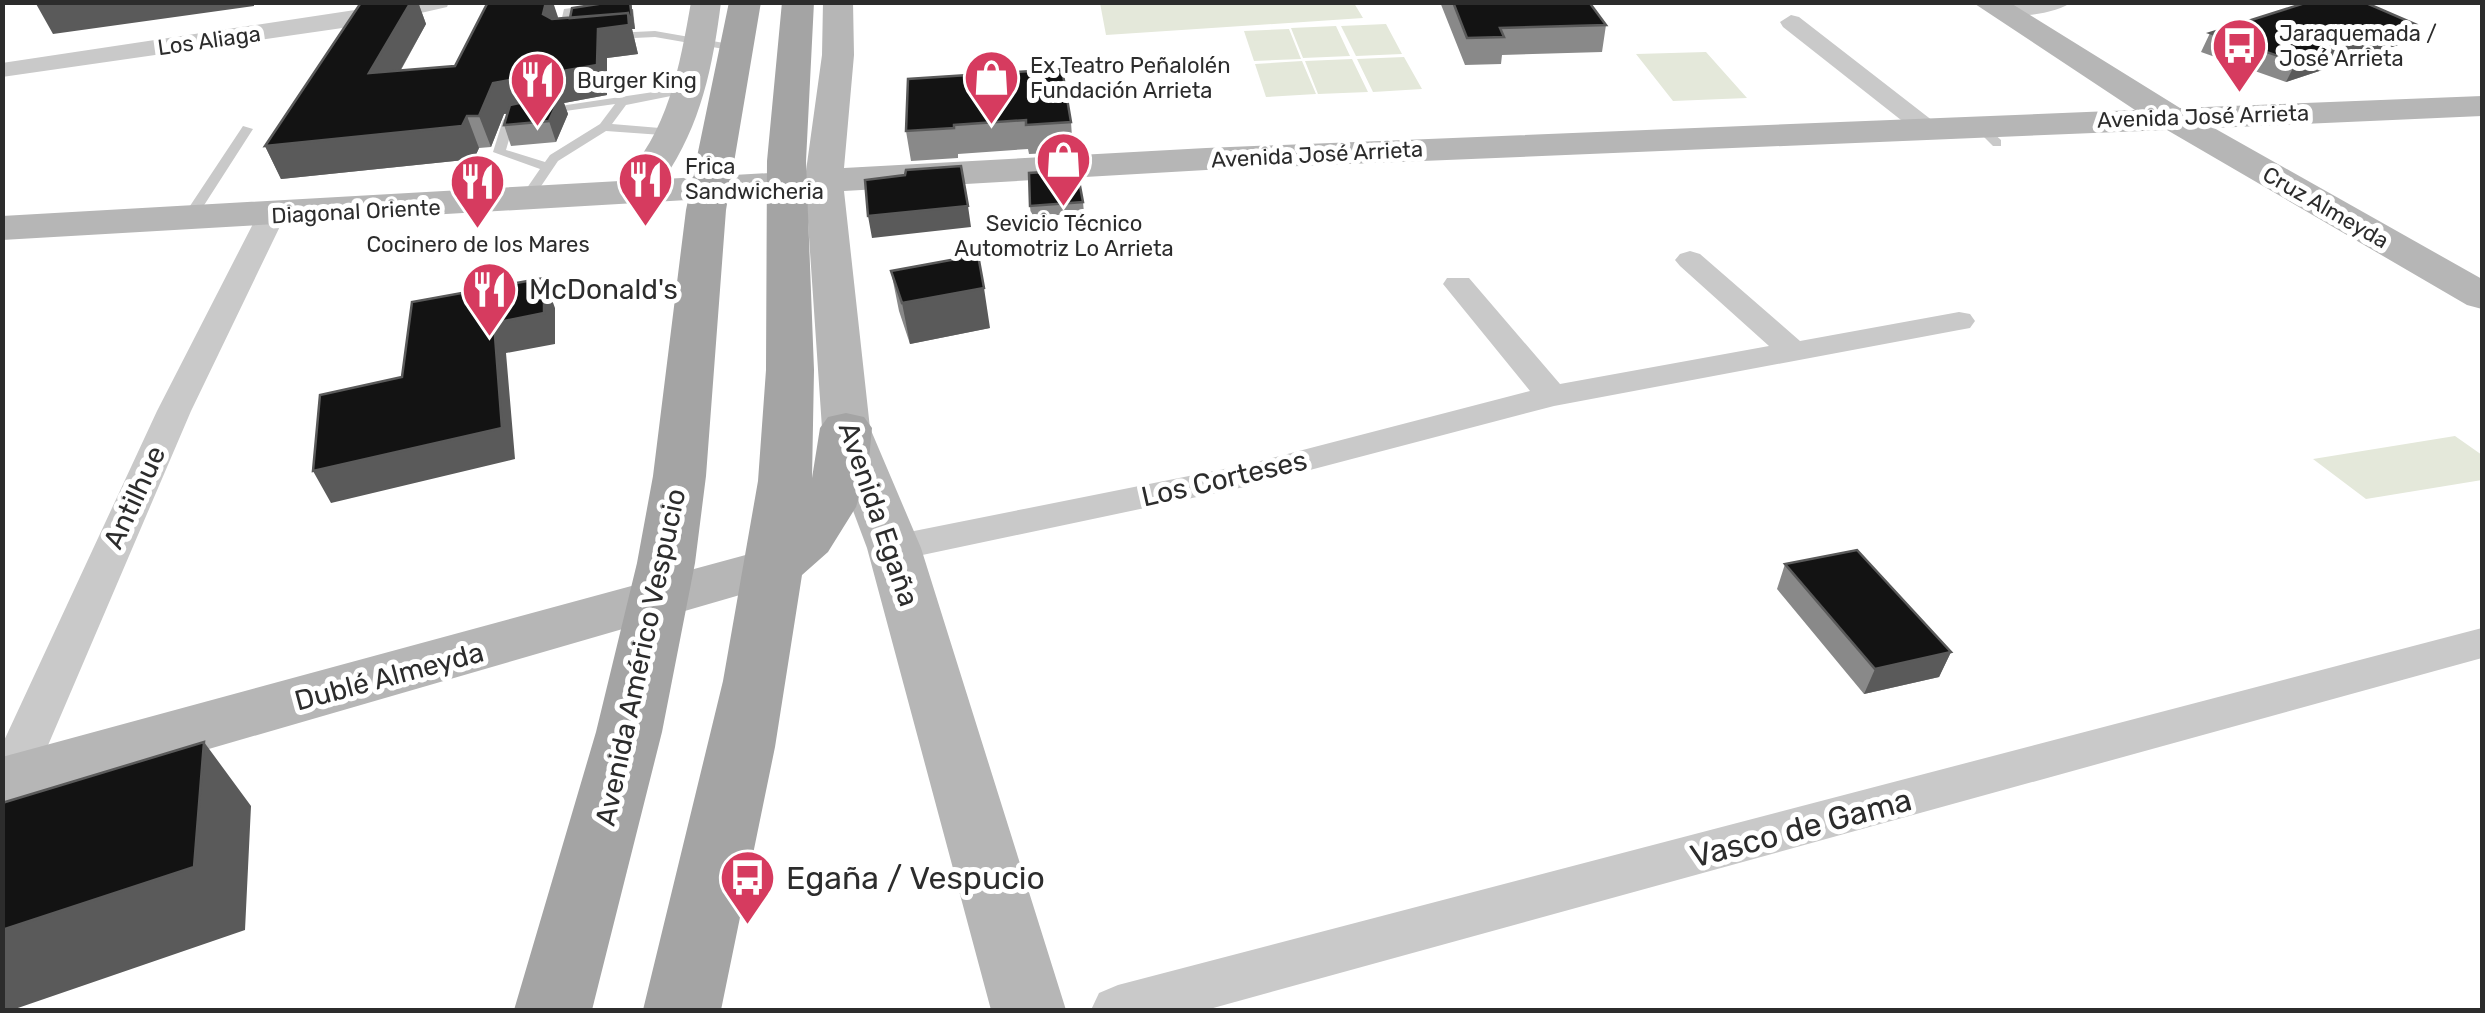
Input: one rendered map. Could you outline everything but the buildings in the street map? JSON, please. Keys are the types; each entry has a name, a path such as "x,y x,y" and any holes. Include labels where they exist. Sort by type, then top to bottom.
{"main road":[{"path":"628,194 656,167 672,134 701,42 706,2"},
{"name":"Avenida Américo Vespucio","path":"553,1010 615,788 658,601 679,484 710,188 742,50 746,2"},
{"path":"682,1010 775,566 805,181 787,139 797,66 798,2"},
{"name":"Avenida Egaña","path":"838,2 838,55 805,181 846,428 894,548 1028,1010"},
{"name":"Cruz Almeyda","path":"1993,6 2170,117 2482,296"},
{"name":"Avenida José Arrieta","path":"710,188 1924,126 1987,134 2170,117 2482,106"},
{"name":"Diagonal Oriente","path":"2,228 187,221 710,188"},
{"path":"775,566 813,536 830,508 842,475 846,428"},
{"name":"Dublé Almeyda","path":"4,783 775,566"}],"street":[{"name":"Los Aliaga","path":"2,70 377,16 414,4 439,2"},
{"path":"1993,6 2062,2"},
{"path":"1791,22 1924,126"},
{"name":"Antilhue","path":"4,783 174,411 271,216"},
{"path":"1690,260 1794,352"},
{"path":"1458,284 1552,396"},
{"name":"Los Corteses","path":"894,548 1249,476 1552,396 1959,321"},
{"name":"Vasco de Gama","path":"1118,1010 2482,643"}],"lane":[{"path":"577,40 561,42 568,10 606,4 648,2 655,34"},
{"path":"606,4 609,37"},
{"path":"593,38 655,34 742,50"},
{"path":"548,167 499,152 509,120 687,90"},
{"path":"524,201 554,158 604,126 616,107 632,98"},
{"path":"604,126 672,134"},
{"path":"187,221 247,129"}],"shaded area":[{"path":"1100,3 1354,3 1363,18 1106,35"},
{"path":"1386,24 1402,54 1356,56 1341,26"},
{"path":"1336,26 1350,56 1303,58 1291,28"},
{"path":"1289,29 1301,59 1254,61 1244,31"},
{"path":"1706,52 1747,98 1673,101 1636,54"},
{"path":"1404,57 1422,89 1373,92 1357,59"},
{"path":"1352,59 1368,92 1318,94 1305,61"},
{"path":"1302,61 1316,94 1266,97 1255,64"},
{"path":"2455,436 2482,455 2482,480 2366,499 2313,459"}],"place":[{"name":"Jaraquemada / José Arrieta","path":"2240,95"},
{"name":"Ex Teatro Peñalolén Fundación Arrieta","path":"991,127"},
{"name":"Burger King","path":"538,129"},
{"name":"Sevicio Técnico Automotriz Lo Arrieta","path":"1064,209"},
{"name":"Frica Sandwicheria","path":"646,228"},
{"name":"Cocinero de los Mares","path":"478,230"},
{"name":"McDonald's","path":"490,338"},
{"name":"Egaña / Vespucio","path":"747,927"}]}
